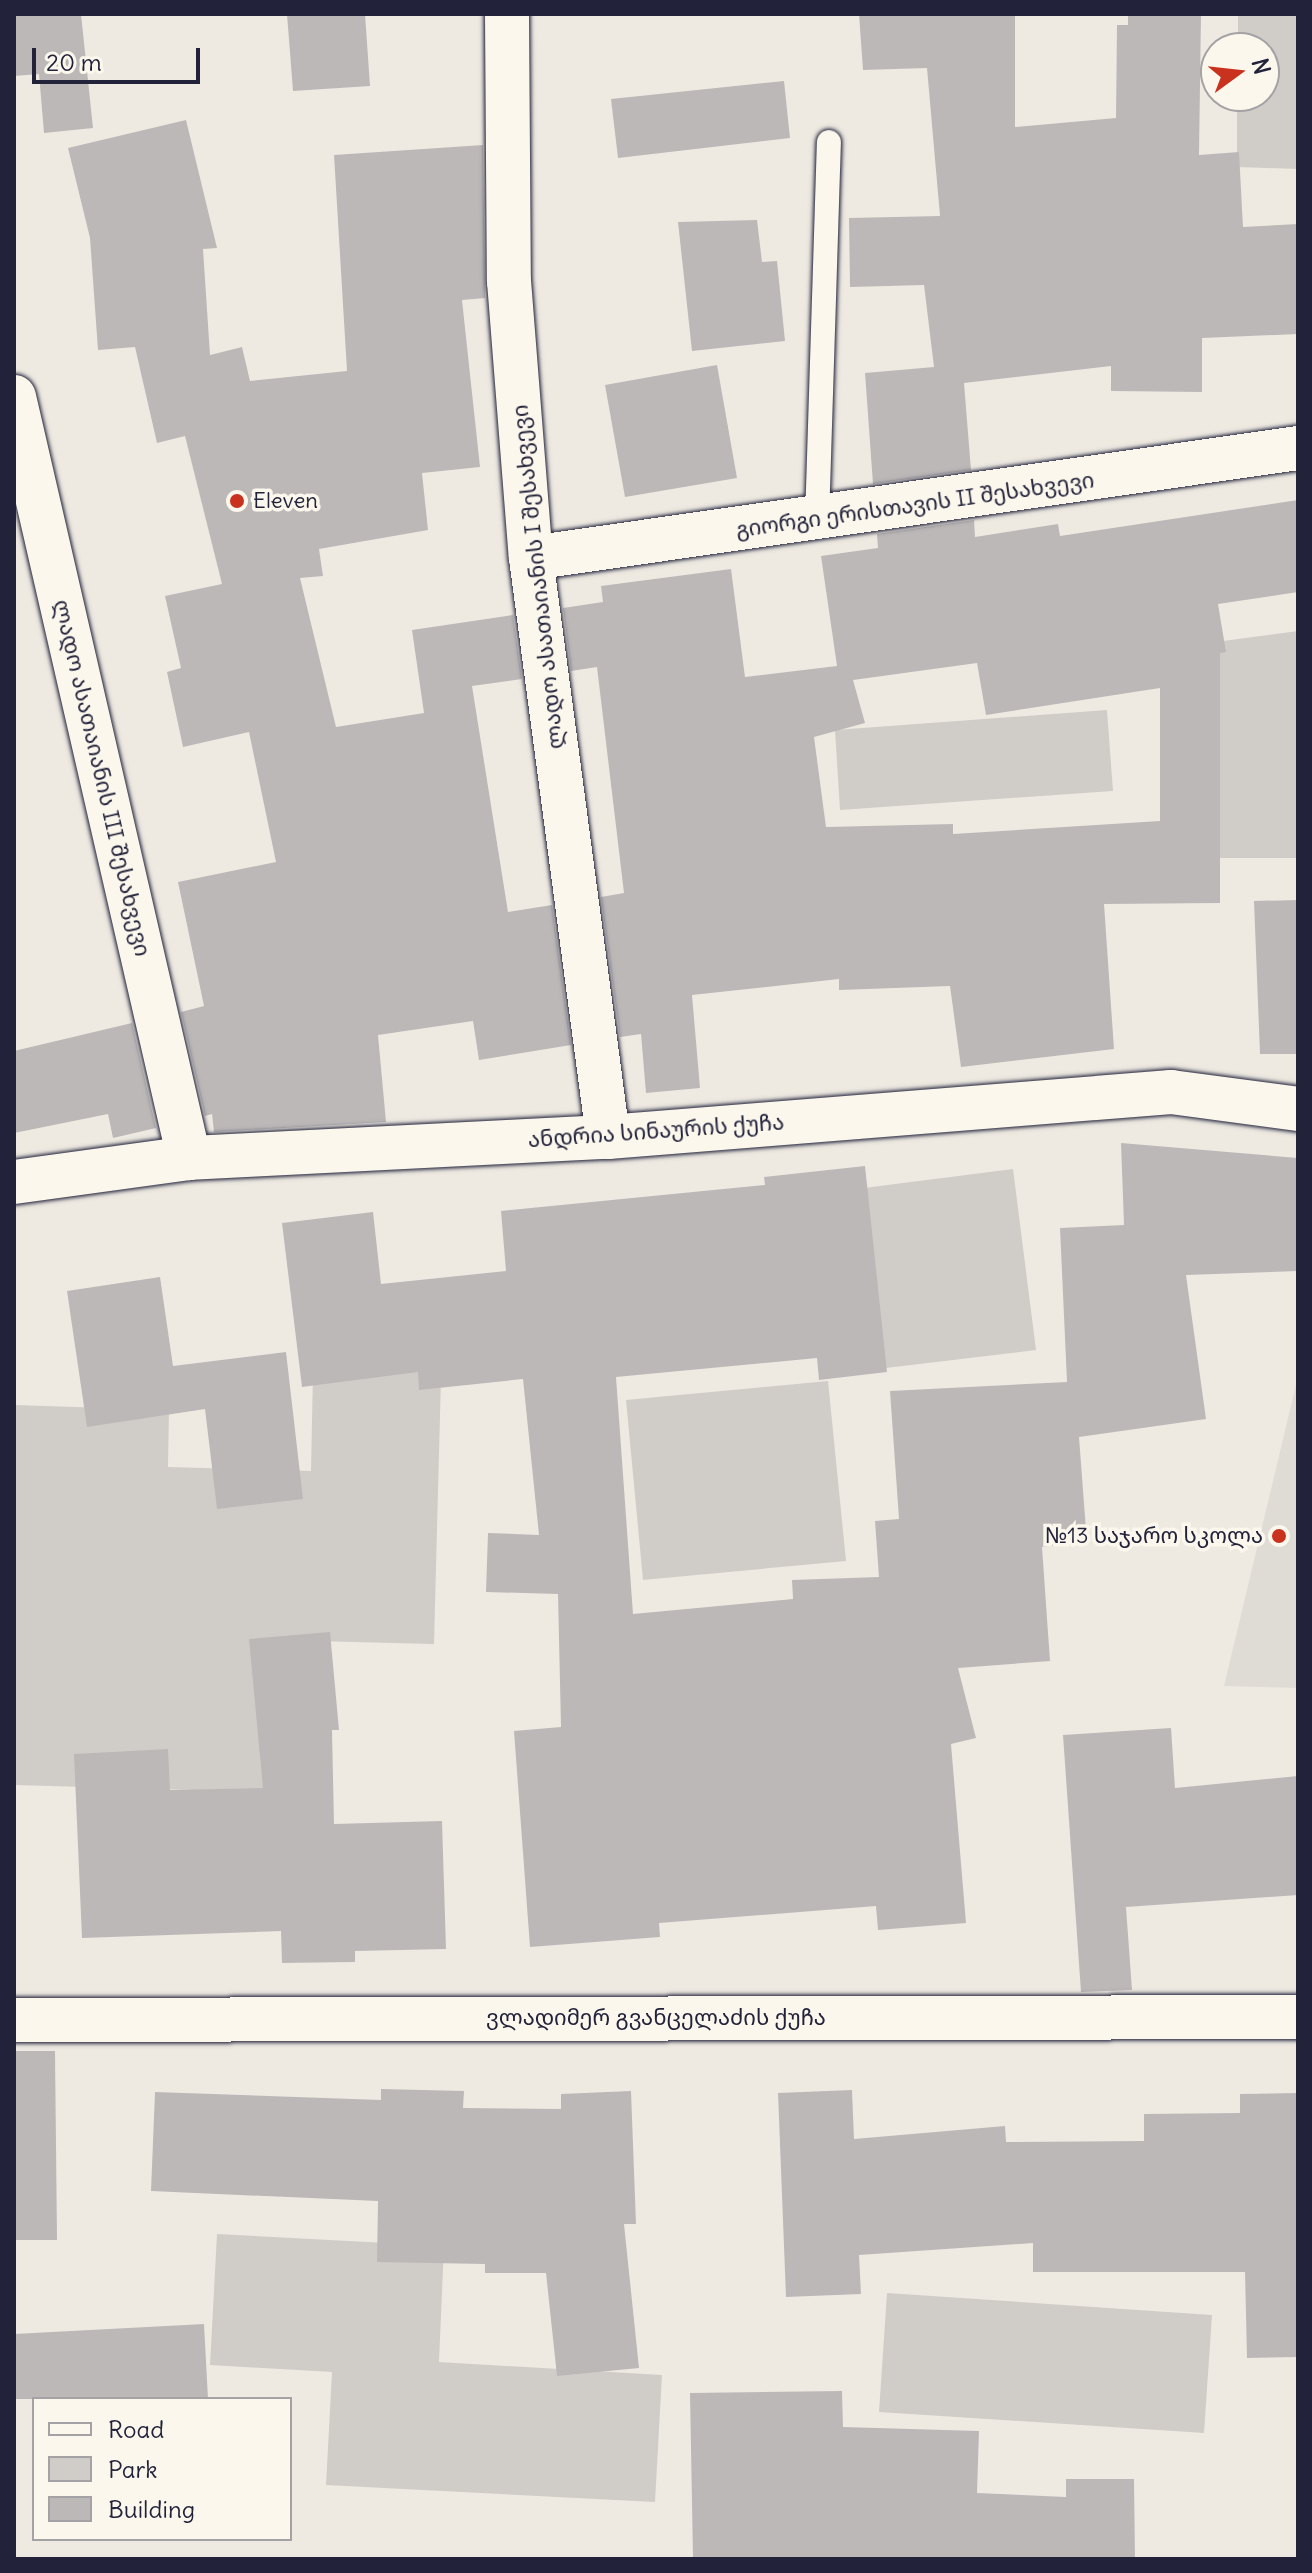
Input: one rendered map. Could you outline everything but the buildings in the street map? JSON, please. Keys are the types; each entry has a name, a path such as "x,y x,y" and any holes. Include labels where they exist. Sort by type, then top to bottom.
{"street":[{"name":"ლადო ასათაიანის I შესახვევი","path":"507,14 509,281 531,558 608,1137"},
{"name":"ლადო ასათაიანის III შესახვევი","path":"14,397 189,1158"},
{"name":"გიორგი ერისთავის II შესახვევი","path":"531,558 817,521 1298,448"},
{"name":"ანდრია სინაურის ქუჩა","path":"14,1182 189,1158 608,1137 1171,1092 1298,1109"},
{"name":"ვლადიმერ გვანცელაძის ქუჩა","path":"14,2020 1298,2017"}],"lane":[{"path":"817,521 829,142"}],"shaded area":[{"name":"№13 საჯარო სკოლა","path":"1296,1385 1298,1688 1224,1686"}],"green space":[{"path":"1238,14 1298,14 1298,169 1237,167 1237,112 1280,112 1280,32 1238,32"},
{"path":"1298,631 1298,858 1194,858 1193,645"},
{"path":"1107,710 1113,791 840,810 835,730"},
{"path":"1013,1169 1036,1350 886,1368 864,1188"},
{"path":"442,1340 434,1644 272,1640 268,1792 14,1785 14,1405 169,1410 168,1467 311,1471 313,1371"},
{"path":"828,1381 846,1561 643,1580 626,1400"},
{"path":"217,2234 444,2246 439,2362 662,2375 655,2502 326,2485 332,2372 210,2365"},
{"path":"887,2293 1212,2315 1204,2433 879,2412"}],"place":[{"name":"Eleven","path":"237,501"},
{"name":"№13 საჯარო სკოლა","path":"1279,1536"}]}
